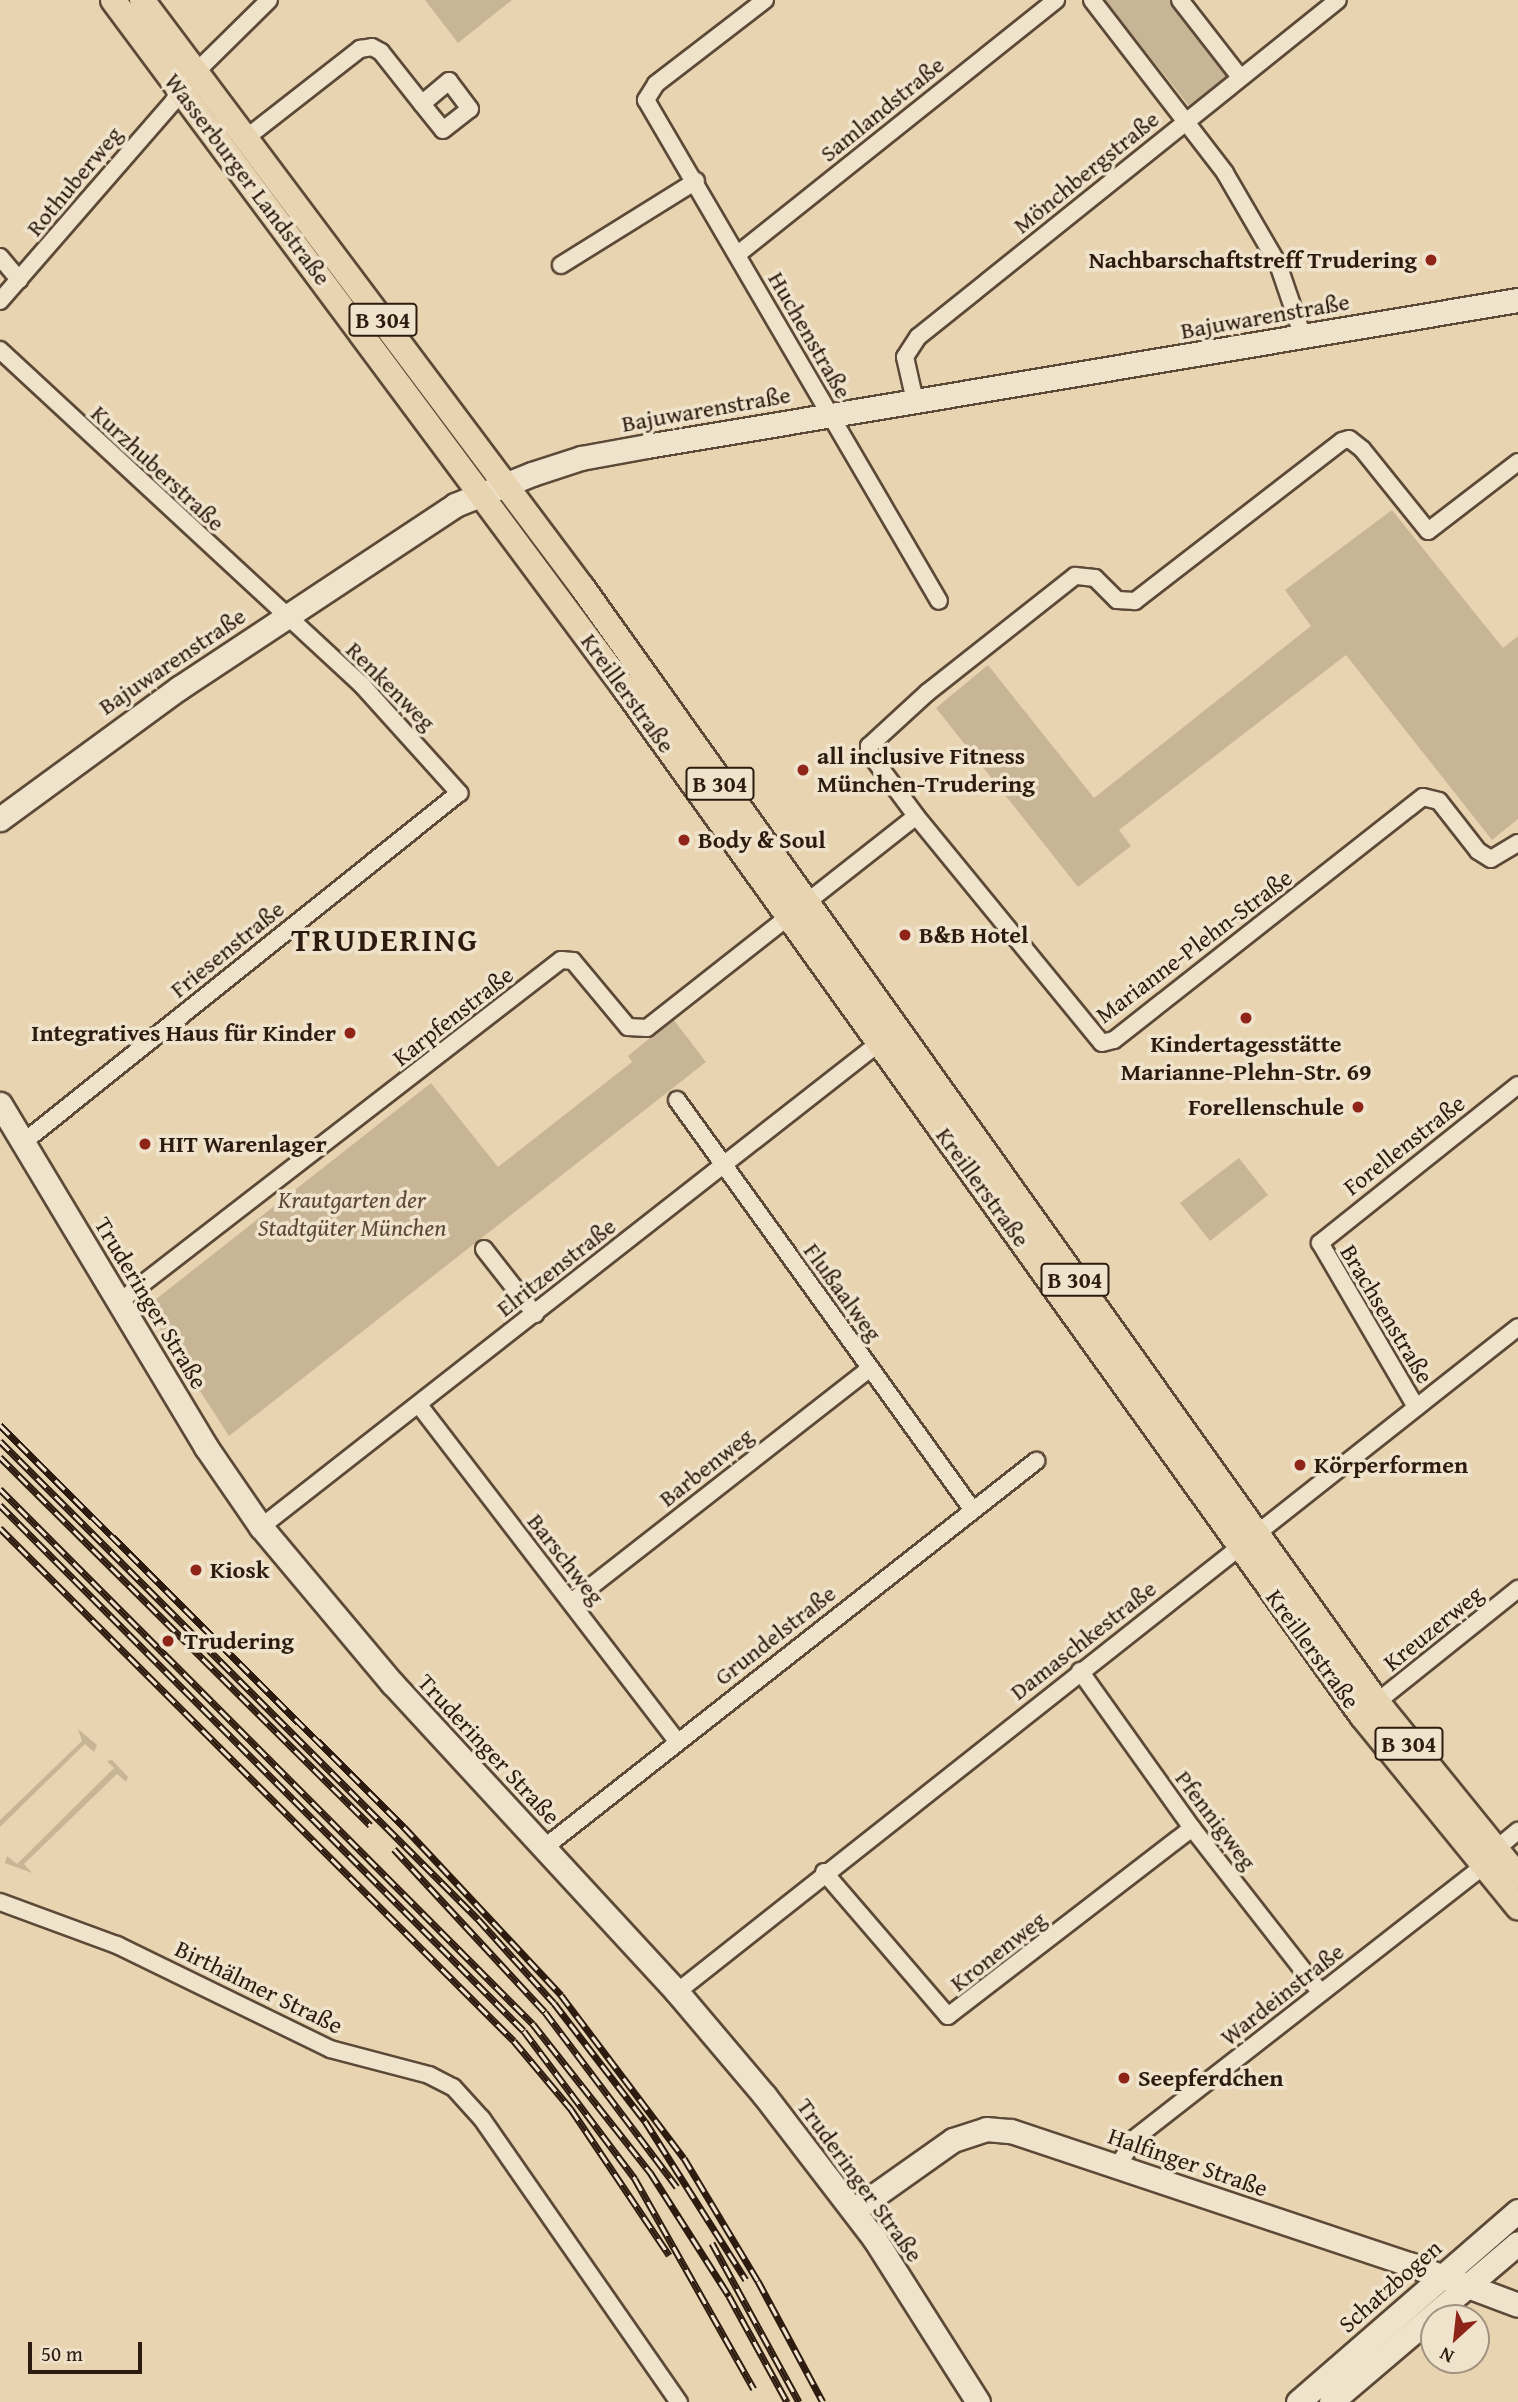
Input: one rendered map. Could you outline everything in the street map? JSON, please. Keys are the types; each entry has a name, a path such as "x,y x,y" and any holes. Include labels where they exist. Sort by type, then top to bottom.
{"main road":[{"name":"Wasserburger Landstraße","path":"113,0 482,494"},
{"name":"Wasserburger Landstraße","path":"142,0 507,484"},
{"name":"Kreillerstraße","path":"507,484 798,909 879,1043 1239,1547 1362,1716 1489,1858 1518,1876"},
{"name":"Kreillerstraße","path":"482,494 798,909 1258,1531 1489,1858 1518,1907"}],"street":[{"path":"197,71 269,0"},
{"name":"Huchenstraße","path":"765,0 648,93 650,110 696,181 939,601"},
{"name":"Samlandstraße","path":"738,254 1056,0"},
{"path":"1092,0 1225,173 1264,236 1303,337"},
{"path":"1181,0 1240,76"},
{"name":"Mönchbergstraße","path":"915,401 905,357 918,337 1338,0"},
{"path":"246,138 360,49 372,47 382,52 422,104"},
{"name":"Rothuberweg","path":"0,301 183,92"},
{"path":"561,265 696,181"},
{"path":"0,257 19,280"},
{"name":"Bajuwarenstraße","path":"0,818 80,756 285,616 455,505 581,458 1518,300"},
{"name":"Kurzhuberstraße","path":"0,350 285,616"},
{"path":"798,909 916,816 870,754 873,738 1075,576 1096,578 1117,600 1135,601 1342,441 1349,439 1362,449 1428,531 1518,462"},
{"name":"Renkenweg","path":"285,616 394,718 459,793"},
{"name":"Friesenstraße","path":"25,1141 459,793"},
{"name":"Marianne-Plehn-Straße","path":"916,816 1102,1043 1114,1041 1423,797 1439,801 1478,851 1491,859 1518,843"},
{"name":"Karpfenstraße","path":"119,1301 561,960 573,961 628,1027 637,1030 646,1028 798,909"},
{"name":"Elritzenstraße","path":"261,1527 879,1043"},
{"name":"Forellenstraße","path":"1320,1243 1518,1085"},
{"name":"Flußaalweg","path":"677,1100 972,1509"},
{"name":"Truderinger Straße","path":"0,1104 25,1141 206,1447 261,1527 392,1683 677,1992 854,2210 978,2402"},
{"name":"Brachsenstraße","path":"1320,1243 1416,1407"},
{"path":"484,1249 535,1314"},
{"name":"Damaschkestraße","path":"677,1992 824,1872 1518,1327"},
{"name":"Barbenweg","path":"571,1602 871,1368"},
{"name":"Barschweg","path":"419,1405 677,1741"},
{"name":"Grundelstraße","path":"545,1847 1036,1461"},
{"name":"Kreuzerweg","path":"1377,1702 1518,1589"},
{"name":"Pfennigweg","path":"1080,1671 1192,1828 1321,1993"},
{"name":"Kronenweg","path":"824,1872 948,2016 1192,1828"},
{"name":"Wardeinstraße","path":"1118,2166 1134,2139 1321,1993 1489,1858 1518,1831"},
{"name":"Birthälmer Straße","path":"0,1902 128,1950 330,2049 429,2075 453,2087 482,2119 678,2402"},
{"name":"Halfinger Straße","path":"854,2210 953,2140 986,2129 1022,2134 1441,2276 1518,2305"},
{"name":"Schatzbogen","path":"1298,2402 1518,2211"},
{"name":"Schatzbogen","path":"1331,2402 1518,2244"}],"green space":[{"path":"425,0 512,0 458,43"},
{"path":"1104,0 1171,0 1230,75 1190,107"},
{"path":"1392,510 1503,648 1518,636 1518,819 1492,840 1346,655 1119,830 1131,846 1078,887 936,708 988,665 1094,798 1311,626 1285,590"},
{"name":"Krautgarten der Stadtgüter München","path":"673,1019 706,1062 229,1436 146,1307 431,1083 498,1167 632,1062 628,1056"},
{"path":"1239,1158 1268,1195 1210,1241 1180,1203"},
{"path":"78,1729 97,1745 94,1752 85,1744 0,1827 0,1820 82,1741"},
{"path":"112,1760 128,1777 126,1782 117,1774 24,1864 32,1873 5,1863 7,1856 17,1864 114,1768 107,1761"}],"railway":[{"path":"0,1425 404,1827 561,1995 684,2158 758,2281 823,2402"},
{"path":"0,1441 478,1919 554,2003 645,2121 746,2280"},
{"path":"0,1457 370,1825"},
{"path":"0,1489 533,2024 650,2172 729,2296 787,2402"},
{"path":"0,1505 524,2031 635,2179 754,2389"},
{"path":"0,1528 514,2041 571,2109 669,2255"},
{"path":"394,1849 545,2012 677,2187"},
{"path":"712,2243 799,2402"}],"place":[{"name":"Nachbarschaftstreff Trudering","path":"1431,260"},
{"name":"all inclusive Fitness München-Trudering","path":"803,770"},
{"name":"Body & Soul","path":"684,840"},
{"name":"B&B Hotel","path":"905,935"},
{"name":"Kindertagesstätte Marianne-Plehn-Str. 69","path":"1246,1018"},
{"name":"Integratives Haus für Kinder","path":"350,1033"},
{"name":"Forellenschule","path":"1358,1107"},
{"name":"HIT Warenlager","path":"145,1144"},
{"name":"Körperformen","path":"1300,1465"},
{"name":"Kiosk","path":"196,1570"},
{"name":"Trudering","path":"168,1641"},
{"name":"Seepferdchen","path":"1124,2078"}],"district":[{"name":"TRUDERING","path":"385,940"}]}
